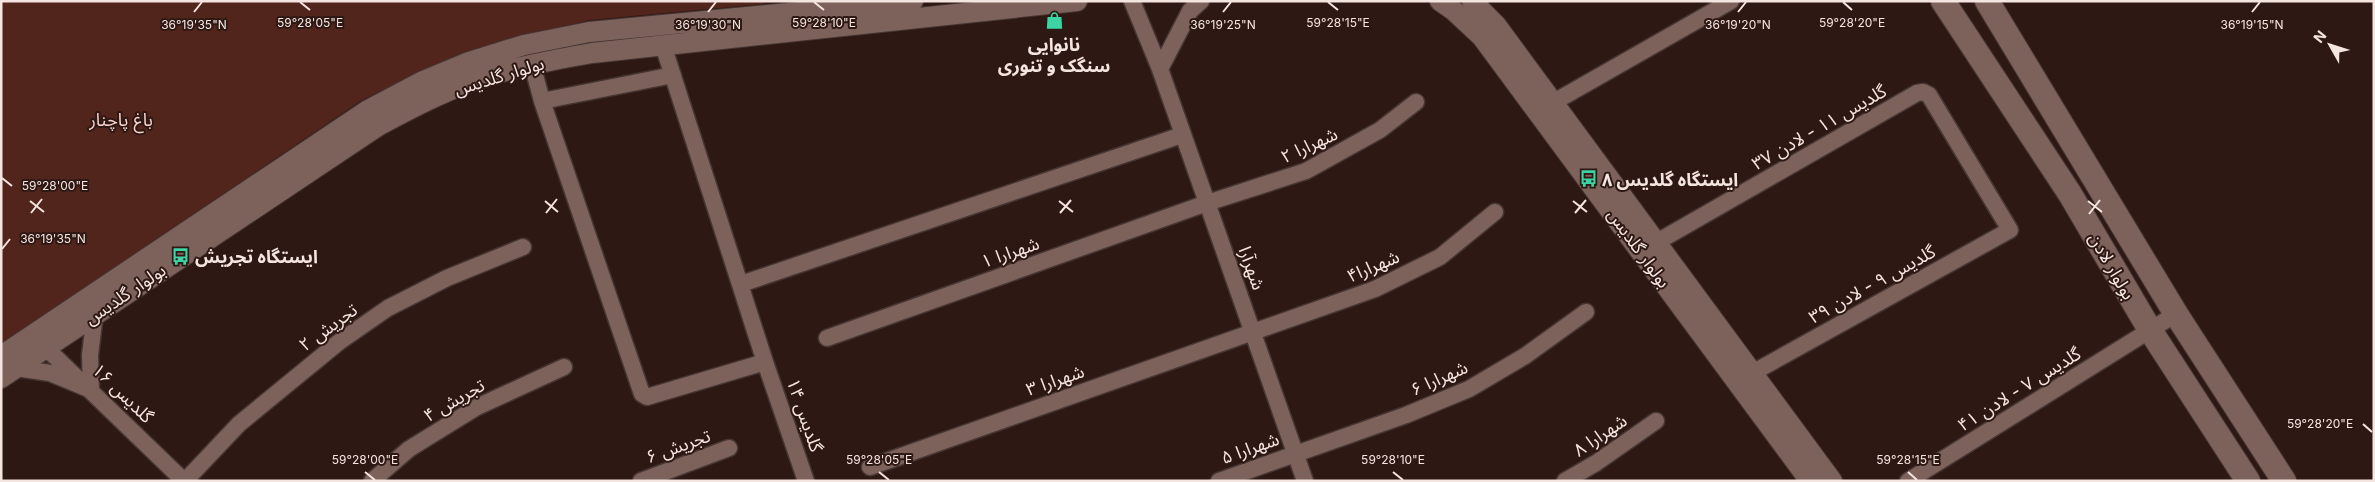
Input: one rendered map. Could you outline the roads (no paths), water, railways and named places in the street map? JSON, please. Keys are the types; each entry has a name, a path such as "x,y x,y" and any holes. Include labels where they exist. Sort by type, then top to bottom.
{"main road":[{"name":"بولوار لادن","path":"1943,1 2070,194 2150,330 2248,481"},
{"name":"بولوار لادن","path":"1986,1 2176,314 2284,481"}],"street":[{"path":"780,14 795,1"},
{"name":"بولوار گلدیس","path":"6,367 313,146 368,110 421,82 469,62 524,45 589,32 780,14 848,5 913,1"},
{"name":"بولوار گلدیس","path":"40,341 95,314 378,126 429,99 475,80 532,64 592,52 1077,1"},
{"name":"شهرآرا","path":"1132,1 1160,69 1305,481"},
{"path":"1160,69 1190,11 1201,1"},
{"name":"بولوار گلدیس","path":"1440,1 1482,36 1810,481"},
{"name":"بولوار گلدیس","path":"1472,1 1496,25 1554,102 1754,372 1832,481"},
{"path":"1554,102 1731,1"},
{"name":"گلدیس ۱۴","path":"663,45 806,481"},
{"path":"532,64 542,101 642,394 647,397 766,362"},
{"path":"542,101 673,75"},
{"name":"گلدیس ۹ - لادن ۳۹","path":"1754,372 2010,230 1929,95 1923,92"},
{"name":"گلدیس ۱۱ - لادن ۳۷","path":"1657,242 1923,92"},
{"name":"شهرارا ۲","path":"1208,203 1306,171 1380,130 1416,102"},
{"path":"741,284 1182,135"},
{"name":"شهرارا ۱","path":"827,338 1208,203"},
{"name":"شهرارا۴","path":"1253,331 1374,289 1440,257 1495,212"},
{"name":"تجریش ۲","path":"185,481 239,424 347,336 388,308 447,278 523,247"},
{"name":"شهرارا ۶","path":"1295,453 1406,415 1468,389 1525,356 1586,312"},
{"path":"6,367 50,373 91,390 90,355 95,314"},
{"name":"گلدیس ۷ - لادن ۴۱","path":"1908,481 2176,314"},
{"name":"شهرارا ۳","path":"870,466 1253,331"},
{"name":"گلدیس ۱۶","path":"40,341 185,481"},
{"name":"تجریش ۴","path":"372,481 409,450 477,407 564,367"},
{"name":"شهرارا ۸","path":"1565,481 1596,463 1656,421"},
{"name":"تجریش ۶","path":"641,481 729,448"},
{"name":"شهرارا ۵","path":"1219,481 1295,453"}],"place":[{"name":"نانوایی سنگک و تنوری","path":"1054,21"},
{"name":"ایستگاه گلدیس ۸","path":"1588,179"},
{"name":"ایستگاه تجریش","path":"181,256"}],"park label":[{"name":"باغ پاچنار","path":"121,119"}]}
